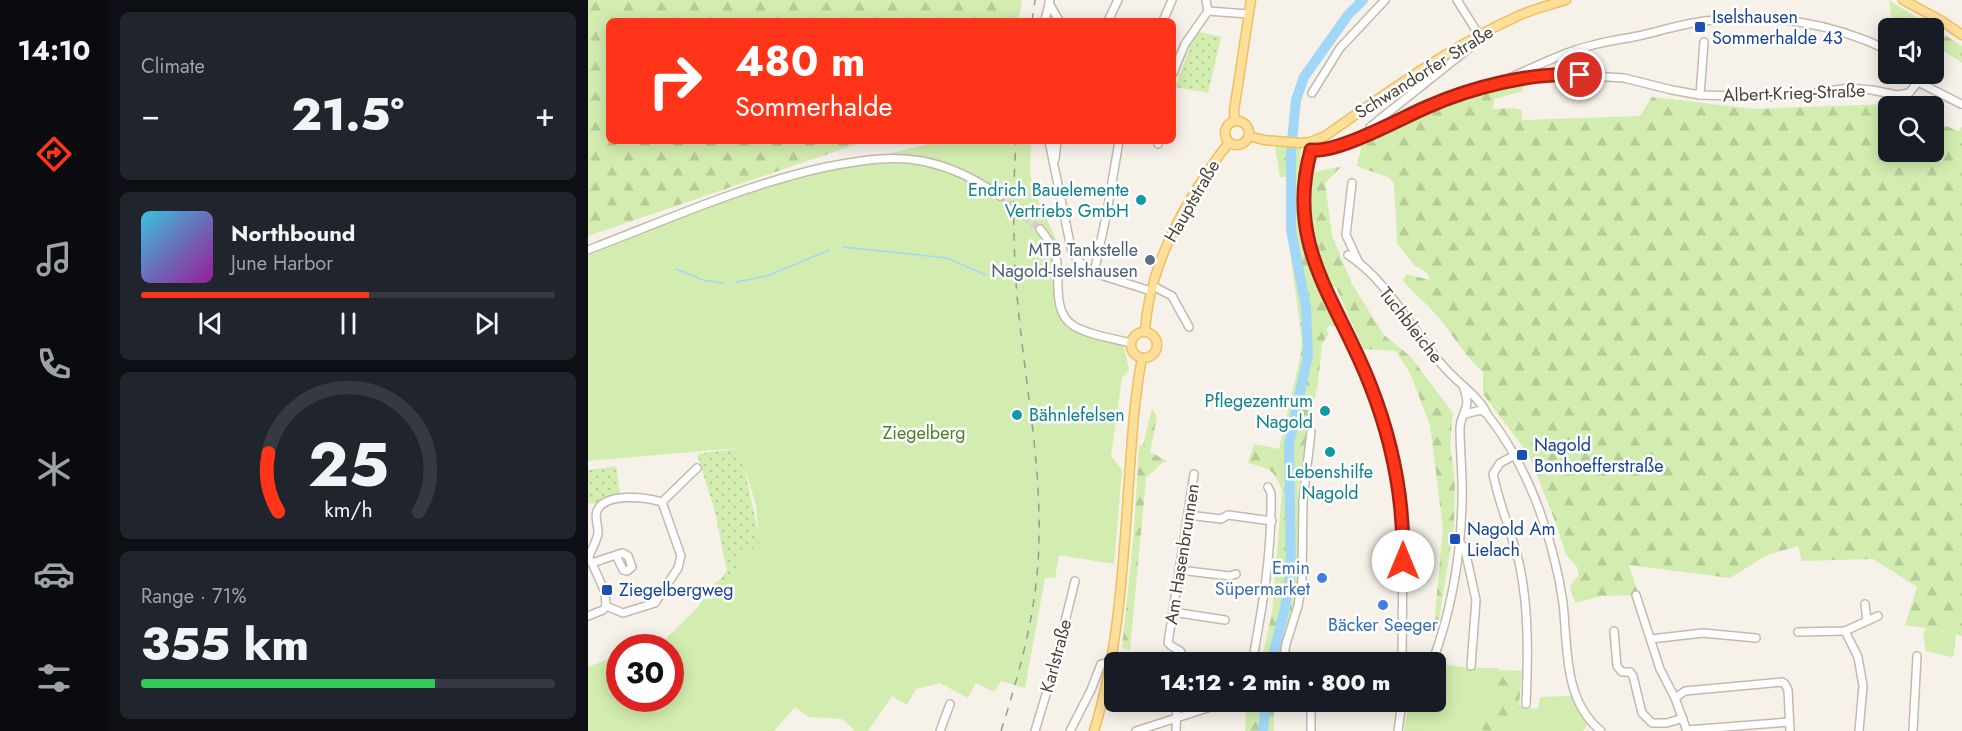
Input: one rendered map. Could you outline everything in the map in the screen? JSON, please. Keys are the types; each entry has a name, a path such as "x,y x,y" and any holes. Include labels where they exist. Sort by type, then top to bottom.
{"main road":[{"path":"1235,121 1234,111 1251,0"},
{"name":"Schwandorfer Straße","path":"1249,136 1310,146 1476,36 1525,13 1566,0"},
{"path":"1903,0 1942,21 1962,35"},
{"path":"1239,121 1246,125 1249,136 1241,145 1229,143 1225,137 1225,129 1231,123 1239,121"},
{"name":"Hauptstraße","path":"1145,332 1152,288 1168,238 1208,170 1229,143"},
{"path":"1145,332 1155,338 1157,347 1154,354 1142,358 1132,351 1131,343 1135,336 1145,332"},
{"path":"1112,652 1123,572 1134,417 1142,358"},
{"path":"1094,731 1104,688"}],"street":[{"path":"1109,18 1118,0"},
{"path":"1164,18 1172,0"},
{"path":"1176,66 1185,44 1208,11 1206,0"},
{"path":"1312,93 1340,48 1385,0"},
{"path":"1369,133 1370,127 1392,108 1473,45 1476,36 1457,0"},
{"path":"1045,18 1049,2"},
{"path":"1049,2 1057,18"},
{"path":"1208,11 1248,14"},
{"path":"1402,652 1403,528 1399,493 1385,426 1372,389 1357,352 1315,266 1307,240 1303,189 1310,146 1331,148 1448,98 1503,83 1547,61 1592,45 1707,21 1748,18 1783,20 1833,30 1878,46"},
{"name":"Albert-Krieg-Straße","path":"1700,95 1704,42"},
{"name":"Albert-Krieg-Straße","path":"1503,83 1559,74 1623,78 1700,95 1772,97 1849,88 1897,95 1909,93 1916,84"},
{"path":"1922,84 1961,104"},
{"path":"1050,144 1071,248 1077,260 1094,273 1152,288 1172,296 1189,327"},
{"path":"1053,161 1057,144"},
{"path":"1094,273 1118,144"},
{"path":"588,250 752,187 787,176 873,160 899,159 935,164 961,172 1000,196"},
{"name":"Tuchbleiche","path":"1352,183 1346,235 1358,261"},
{"path":"1040,229 1048,239 1056,258 1059,301 1063,314 1071,324 1082,329 1131,343"},
{"name":"Tuchbleiche","path":"1348,255 1358,261 1382,287 1428,349 1479,402 1515,455 1532,490 1554,558 1563,601 1571,683 1584,712 1601,731"},
{"path":"1435,652 1448,608 1460,542 1463,465 1460,424 1468,404 1464,389"},
{"path":"1465,414 1481,410 1487,414"},
{"path":"1285,652 1298,606 1302,581 1303,501 1311,432"},
{"path":"1515,455 1500,463 1493,474 1509,525 1522,585 1528,644 1526,704"},
{"path":"662,502 697,468"},
{"name":"Am Hasenbrunnen","path":"1182,652 1168,643 1194,474"},
{"path":"1254,652 1271,542 1271,493 1269,488"},
{"path":"588,616 603,610 606,606 605,592 590,559 598,534 596,514 601,505 615,499 646,497 662,502"},
{"path":"606,606 623,613 655,603 678,568 681,556 662,502"},
{"path":"1188,515 1221,519 1228,515 1272,522"},
{"path":"1460,542 1465,550 1476,600 1472,666"},
{"path":"590,559 616,555"},
{"path":"1179,570 1230,576 1236,574"},
{"name":"Karlstraße","path":"1035,731 1051,678 1075,581"},
{"path":"1636,595 1660,669 1688,730 1789,722"},
{"path":"1865,604 1867,621"},
{"path":"1173,612 1225,620"},
{"path":"1798,632 1845,631 1878,616"},
{"path":"1614,631 1617,666 1622,672 1630,672 1633,676 1642,713 1652,723 1667,723 1683,718"},
{"path":"1845,631 1858,657 1863,686 1859,731"},
{"path":"1651,639 1703,633 1756,638"},
{"path":"1913,731 1917,656"},
{"path":"1070,731 1091,690 1101,664 1104,664"},
{"path":"1675,698 1685,691 1782,682 1788,690 1790,731"},
{"path":"940,731 950,704"},
{"path":"1176,731 1177,712"},
{"path":"1136,731 1195,712"},
{"path":"1311,712 1311,731"},
{"path":"1398,731 1401,712"}],"green space":[{"path":"588,0 1022,0 1019,18 606,18 606,144 857,144 588,236"},
{"path":"1889,0 1917,18 1892,18"},
{"path":"1196,31 1221,37 1208,93 1176,87 1190,48 1185,44"},
{"path":"1944,34 1962,46 1962,63 1944,51"},
{"path":"1523,83 1523,91 1494,99 1493,109 1522,110 1522,120 1640,116 1652,97 1754,109 1878,104 1878,162 1944,162 1944,126 1959,131 1962,126 1962,636 1905,625 1917,587 1873,559 1802,561 1798,546 1767,555 1730,578 1629,565 1639,595 1601,596 1575,603 1570,586 1579,575 1577,567 1566,554 1529,455 1483,394 1483,372 1468,357 1426,303 1403,280 1406,274 1430,280 1427,273 1414,265 1397,243 1394,184 1390,178 1357,166 1363,138 1444,104"},
{"name":"Ziegelberg","path":"929,144 1031,144 1030,174 1036,196 1056,239 1059,301 1071,324 1123,341 1129,370 1122,378 1111,456 1122,470 1114,564 1059,555 1055,578 1045,578 1025,688 1001,681 994,692 976,683 968,698 940,683 916,689 907,705 892,696 868,731 855,731 842,719 809,717 795,707 774,731 588,731 588,667 606,660 606,712 684,712 684,634 676,634 696,612 715,582 736,577 741,549 759,549 756,505 738,448 588,461 588,256 710,206 793,177"},
{"path":"1275,147 1301,147 1297,196 1298,225 1309,263 1335,324 1334,327 1330,325 1326,330 1329,333 1322,344 1318,383 1298,491 1300,547 1293,610 1281,652 1263,652 1272,613 1282,490 1270,470 1248,463 1254,444 1279,449 1302,341 1290,252 1286,177 1280,177"},
{"path":"1342,166 1325,183 1332,235 1352,284 1384,335 1411,357 1453,413 1450,445 1455,482 1454,526 1438,626 1434,626 1443,529 1430,425 1410,373 1396,351 1363,349 1336,287 1329,287 1307,224 1309,178 1316,172"},
{"path":"1152,408 1157,417 1150,452 1167,461 1146,478 1130,650 1122,648 1134,531 1139,446 1143,445"},
{"path":"740,448 763,554 677,634 670,634 694,611 727,571 714,508 697,454"},
{"path":"616,466 620,494 605,498 597,504 588,503 588,470"},
{"path":"1927,628 1956,635 1954,655 1951,657 1926,651 1923,633"},
{"path":"1446,665 1469,668 1498,668 1498,702 1482,728 1483,731 1404,731 1407,712 1446,712"},
{"path":"1446,668 1522,671 1519,705 1511,709 1501,731 1414,731 1428,712 1446,712"},
{"path":"1571,696 1588,724 1583,731 1501,731 1511,709 1519,705 1524,708 1538,709 1540,697"},
{"path":"1246,712 1274,712 1274,731 1245,731"}],"waterway":[{"path":"1274,652 1285,608 1291,571 1289,444 1308,355 1306,307 1291,230 1291,152 1296,100 1304,77 1348,15 1363,0"},
{"path":"843,247 947,258 986,275"},
{"path":"736,282 767,276 829,250"},
{"path":"676,269 703,280 723,283"},
{"path":"1263,731 1265,712"}],"tunnel":[{"path":"1000,196 1040,229"}],"railway":[{"path":"1032,18 1035,0"},
{"path":"1001,731 1032,613 1039,540 1037,475 1016,282 1014,247 1016,144"}],"place":[{"name":"Iselshausen Sommerhalde 43","path":"1700,27"},
{"name":"Endrich Bauelemente Vertriebs GmbH","path":"1141,200"},
{"name":"MTB Tankstelle Nagold-Iselshausen","path":"1150,260"},
{"name":"Pflegezentrum Nagold","path":"1325,411"},
{"name":"Bähnlefelsen","path":"1017,415"},
{"name":"Lebenshilfe Nagold","path":"1330,452"},
{"name":"Nagold Bonhoefferstraße","path":"1522,455"},
{"name":"Nagold Am Lielach","path":"1455,539"},
{"name":"Emin Süpermarket","path":"1322,578"},
{"name":"Ziegelbergweg","path":"607,590"},
{"name":"Bäcker Seeger","path":"1383,605"}],"route":[{"path":"1403,561 1403,528 1399,493 1385,426 1359,358 1315,266 1307,240 1303,189 1311,150 1331,148 1348,142 1448,98 1503,83 1559,74 1580,75"}]}
